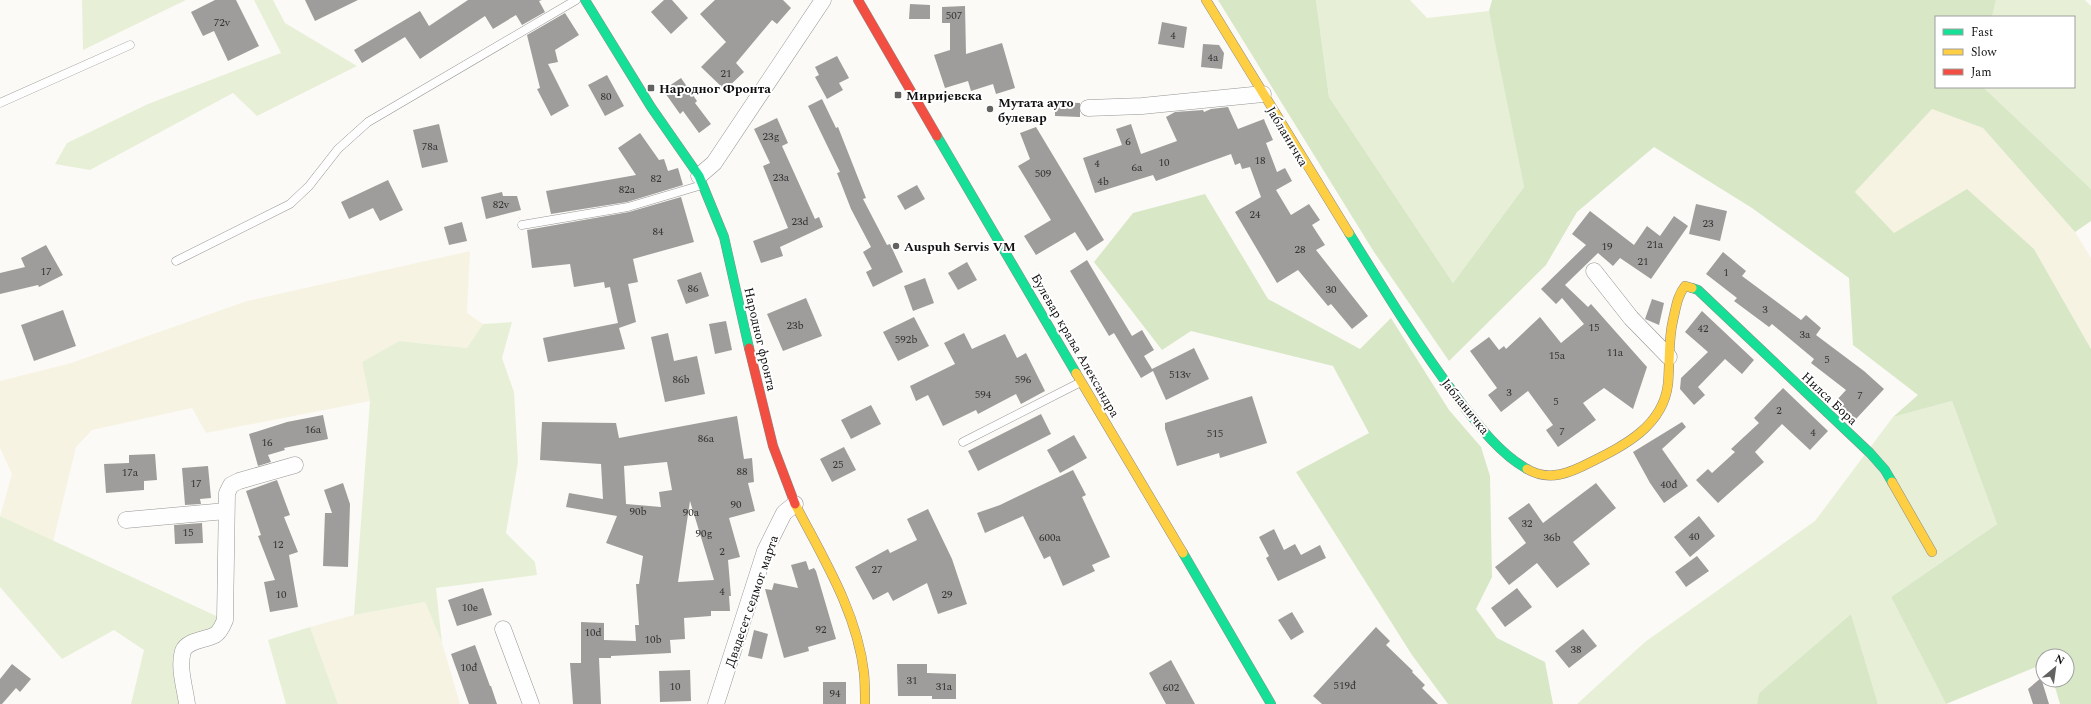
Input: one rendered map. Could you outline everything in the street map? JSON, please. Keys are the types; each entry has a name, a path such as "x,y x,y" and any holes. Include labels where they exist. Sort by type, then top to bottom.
{"street":[{"name":"Народног фронта","path":"586,0 651,107 701,180 724,237 773,446 795,504 839,589 852,621 864,673 865,704"},
{"path":"701,180 823,0"},
{"name":"Булевар краља Александра","path":"858,0 1225,623 1271,704"},
{"name":"Јабланичка","path":"1206,0 1355,244 1458,400 1512,459 1522,466 1537,474 1547,477 1564,472 1594,461 1626,442 1652,422 1662,406 1668,390 1670,339 1678,292 1685,286"},
{"name":"Јабланичка","path":"1088,108 1150,105 1263,94"},
{"path":"1594,271 1631,318 1669,357"},
{"name":"Нилса Бора","path":"1685,286 1698,290 1870,453 1885,470 1932,552"},
{"path":"186,704 181,661 183,650 188,644 215,635 221,629 225,620 227,493 231,485 239,480 295,465"},
{"name":"Двадесет седмог марта","path":"716,704 765,551 784,513 795,504"},
{"path":"126,520 226,510"},
{"path":"504,629 531,704"}],"lane":[{"path":"176,261 290,204 309,186 338,149 368,122 576,0"},
{"path":"0,103 130,45"},
{"path":"522,225 628,207 701,180"},
{"path":"962,442 1082,381"}],"shaded area":[{"path":"1932,109 1983,128 2075,232 2091,258 2091,349 2034,249 1894,233 1855,192"},
{"path":"470,251 467,313 483,324 467,348 399,341 362,362 370,401 206,433 192,408 92,430 76,447 53,542 0,516 12,474 0,448 0,381 71,363 247,301"},
{"path":"425,602 442,643 460,704 338,704 310,627 354,615"}],"green space":[{"path":"82,0 186,0 83,50"},
{"path":"254,0 273,0 285,23 357,66 257,116 233,93 90,170 55,164 67,143 148,104 281,53"},
{"path":"1218,0 1316,0 1329,97 1453,283 1524,187 1489,11 1492,0 1996,0 1992,16 1935,16 1935,88 1984,88 2091,189 2091,221 2075,232 1983,128 1932,109 1855,192 1894,233 1967,189 2034,249 2091,349 2091,704 2060,704 2055,688 2075,688 2075,648 2035,648 2035,667 1946,704 1891,597 1997,524 1952,401 1893,417 1918,395 1853,345 1849,278 1752,208 1654,147 1577,212 1546,265 1449,361 1374,252"},
{"path":"1316,0 1410,0 1427,18 1489,11 1524,187 1453,283 1329,97"},
{"path":"1996,0 2085,0 2091,6 2091,189 1984,88 2075,88 2075,16 1992,16"},
{"path":"1205,194 1268,299 1360,349 1391,318 1449,410 1481,447 1490,476 1492,577 1476,609 1497,638 1545,662 1553,704 1448,704 1412,655 1296,472 1369,433 1333,366 1191,331 1162,350 1094,262 1133,213"},
{"path":"512,322 502,358 514,392 518,462 506,533 535,562 537,575 436,588 442,643 425,602 354,615 370,401 362,362 399,341 467,348 483,324"},
{"path":"1952,401 1997,524 1891,597 1946,704 1878,704 1851,614 1759,693 1757,704 1577,704 1645,642 1815,521 1893,417"},
{"path":"0,516 225,620 188,644 187,704 131,704 144,650 114,630 62,659 0,587"},
{"path":"1851,614 1878,704 1757,704 1759,693"},
{"path":"310,627 338,704 286,704 268,640"}],"building":[{"path":"215,0 236,0 259,46 228,61 214,31 203,36 191,12"},
{"path":"305,0 358,0 315,21"},
{"path":"468,0 542,0 539,1 545,12 522,25 516,15 493,29 485,16 420,59 405,37 362,63 354,50 420,11 429,26"},
{"path":"664,0 672,0 688,18 671,34 651,12"},
{"path":"715,0 783,0 791,8 777,24 772,20 736,63 744,72 725,90 701,67 726,42 700,14"},
{"path":"910,4 930,5 930,19 909,19"},
{"path":"965,6 966,54 1002,43 1015,88 996,94 993,84 971,91 968,81 945,88 934,55 950,50 950,23 942,23 942,7"},
{"path":"565,13 579,35 555,50 558,62 548,64 569,106 551,116 537,89 540,88 527,35"},
{"path":"1162,22 1187,27 1184,48 1158,44"},
{"path":"1203,44 1219,45 1224,53 1222,69 1201,67"},
{"path":"837,56 849,78 839,83 843,90 827,99 815,77 819,75 815,67"},
{"path":"607,75 624,106 605,116 588,85"},
{"path":"681,78 697,101 695,103 711,124 699,133 683,111 680,114 663,90"},
{"path":"822,99 836,128 838,127 866,198 863,199 887,245 890,244 903,272 873,287 866,272 872,269 863,252 871,247 851,209 837,173 840,172 808,106"},
{"path":"1055,102 1080,103 1080,117 1055,116"},
{"path":"1228,107 1238,129 1264,119 1273,140 1266,143 1277,172 1285,168 1292,181 1276,190 1291,215 1309,204 1320,220 1312,225 1325,245 1316,250 1368,316 1352,329 1331,304 1328,306 1298,270 1277,283 1235,212 1261,197 1250,167 1242,169 1240,163 1235,165 1231,154 1156,181 1153,175 1095,193 1083,158 1122,145 1116,129 1131,124 1141,154 1177,141 1166,117 1175,112 1203,110 1204,112 1211,109"},
{"path":"777,118 788,143 782,146 815,219 819,217 823,227 780,247 783,256 761,263 753,241 788,228 763,166 770,163 754,129"},
{"path":"439,124 448,162 422,168 413,130"},
{"path":"1036,127 1104,240 1087,251 1075,232 1036,255 1024,236 1051,220 1018,166 1030,159 1020,133"},
{"path":"640,133 659,160 664,159 668,171 678,168 683,185 627,202 551,214 546,191 636,175 618,148"},
{"path":"388,180 403,210 380,221 373,208 349,219 341,202"},
{"path":"917,185 925,199 905,210 897,196"},
{"path":"502,192 503,196 517,196 521,210 486,219 481,197"},
{"path":"681,197 694,242 633,259 638,282 628,284 636,322 619,328 625,349 548,362 543,338 618,323 610,287 605,288 604,282 574,287 570,264 532,268 527,230 629,212"},
{"path":"1696,204 1727,211 1720,241 1689,234"},
{"path":"1590,211 1634,245 1647,226 1660,236 1674,216 1688,226 1651,279 1620,258 1613,266 1598,253 1565,285 1588,307 1591,304 1647,367 1633,409 1604,388 1583,403 1596,420 1558,447 1546,430 1553,425 1528,391 1501,412 1488,395 1497,388 1470,351 1489,337 1499,350 1504,346 1506,349 1540,317 1561,343 1584,324 1562,298 1556,304 1541,289 1586,245 1572,234"},
{"path":"462,222 467,241 449,245 444,227"},
{"path":"46,245 63,275 39,287 38,285 0,294 0,273 25,267 21,258"},
{"path":"1723,252 1746,271 1742,276 1801,320 1806,315 1821,328 1816,335 1864,371 1884,389 1856,419 1835,402 1846,390 1811,363 1814,359 1772,324 1769,327 1734,301 1737,298 1706,274"},
{"path":"1087,260 1132,336 1142,330 1154,350 1144,356 1152,369 1194,348 1209,379 1166,400 1153,371 1141,378 1114,333 1109,336 1070,271"},
{"path":"967,262 977,280 958,290 948,273"},
{"path":"701,272 709,296 686,304 677,280"},
{"path":"925,278 934,303 913,311 904,286"},
{"path":"806,298 822,336 783,351 767,314"},
{"path":"1652,299 1664,303 1659,325 1645,319"},
{"path":"63,310 76,346 34,361 21,325"},
{"path":"1702,311 1754,360 1742,374 1725,359 1698,387 1705,395 1694,405 1680,389 1681,378 1708,352 1685,332"},
{"path":"914,317 929,346 898,361 883,332"},
{"path":"726,321 732,350 715,354 709,324"},
{"path":"668,333 674,361 697,356 705,394 665,402 651,337"},
{"path":"964,333 972,349 1005,334 1017,358 1026,353 1045,391 1021,404 1016,394 978,414 976,410 943,426 928,395 916,401 910,386 955,364 944,343"},
{"path":"1783,388 1828,431 1810,450 1782,424 1755,452 1764,462 1718,503 1696,480 1708,469 1712,473 1735,452 1731,449 1759,423 1754,418"},
{"path":"1252,396 1267,443 1220,458 1219,453 1177,466 1165,429 1165,423"},
{"path":"871,405 881,424 851,439 841,420"},
{"path":"1041,414 1051,434 978,471 968,451"},
{"path":"323,415 328,439 284,448 285,450 268,455 271,462 258,466 249,434 287,422"},
{"path":"737,416 744,459 752,458 754,482 748,483 755,511 729,518 740,557 728,560 731,596 729,596 730,611 711,611 711,616 684,618 685,639 670,640 671,653 599,658 601,704 573,704 570,663 581,663 581,622 604,623 604,640 636,641 635,625 639,625 636,584 639,584 643,556 606,543 617,516 566,507 569,493 603,499 601,464 540,460 542,422 616,423 619,438","holes":["667,462 672,490 659,492 661,507 626,504 624,466","690,501 714,580 678,582"]},
{"path":"1682,422 1686,427 1662,449 1688,486 1664,503 1650,483 1633,452"},
{"path":"1074,435 1087,458 1060,473 1047,450"},
{"path":"844,447 856,470 832,482 820,459"},
{"path":"155,454 157,480 144,481 144,490 106,493 104,464 129,463 129,455"},
{"path":"208,466 211,498 200,499 201,504 185,505 182,468"},
{"path":"1073,470 1086,495 1082,497 1110,557 1092,565 1095,571 1063,586 1050,556 1044,559 1023,516 985,533 977,513 1000,505"},
{"path":"277,480 290,515 284,517 298,552 289,555 298,607 270,612 264,582 275,580 258,536 261,535 246,491"},
{"path":"343,483 350,504 348,567 323,566 325,513 332,513 324,490"},
{"path":"1596,483 1616,508 1573,542 1590,564 1557,588 1537,563 1509,585 1495,567 1526,543 1508,518 1529,503 1543,523"},
{"path":"928,509 952,559 967,604 938,614 927,583 893,601 888,592 873,600 855,567 888,549 890,553 917,540 907,519"},
{"path":"1699,516 1715,536 1690,557 1674,537"},
{"path":"202,523 203,543 175,544 174,525"},
{"path":"1274,529 1284,550 1295,544 1301,555 1320,545 1326,558 1278,581 1266,558 1269,556 1259,537"},
{"path":"1697,556 1709,571 1686,587 1675,572"},
{"path":"806,561 809,570 814,568 816,571 836,639 808,647 809,651 784,658 765,589 772,590 774,583 798,588 791,565"},
{"path":"483,588 492,615 457,626 448,600"},
{"path":"1517,588 1532,607 1505,627 1491,608"},
{"path":"1292,612 1304,632 1291,640 1278,620"},
{"path":"1376,627 1390,641 1386,645 1413,671 1412,672 1425,685 1422,688 1438,704 1322,704 1313,696"},
{"path":"1583,629 1597,646 1569,668 1555,651"},
{"path":"754,630 768,634 762,659 748,656"},
{"path":"475,645 497,704 469,704 451,654"},
{"path":"1171,660 1195,704 1166,704 1149,673"},
{"path":"12,664 31,679 20,692 16,688 2,704 0,704 0,679"},
{"path":"897,664 927,664 927,673 956,674 956,699 932,699 932,696 898,696"},
{"path":"690,670 691,701 660,702 659,671"},
{"path":"823,682 846,682 846,704 823,704"},
{"path":"2035,683 2035,688 2044,688 2049,704 2033,704 2028,689"}],"traffic: fast":[{"path":"585,0 651,107 699,176 724,237 749,348"},
{"path":"937,136 1076,373"},
{"path":"1349,233 1416,339 1459,400 1498,447 1517,463 1527,469"},
{"path":"1692,288 1698,290 1870,453 1885,470 1892,482"},
{"path":"1183,553 1271,704"}],"traffic: slow":[{"path":"1206,0 1349,233"},
{"path":"1527,469 1543,475 1559,474 1575,470 1617,449 1650,423 1659,412 1665,399 1668,384 1670,336 1677,302 1685,286 1692,288"},
{"path":"1076,373 1183,553"},
{"path":"1892,482 1932,552"},
{"path":"795,504 837,586 854,628 864,673 865,704"}],"traffic: jam":[{"path":"858,0 937,136"},
{"path":"749,348 773,446 795,504"}],"place":[{"name":"Народног Фронта","path":"651,88"},
{"name":"Миријевска","path":"898,95"},
{"name":"Мутата ауто булевар","path":"990,109"},
{"name":"Auspuh Servis VM","path":"896,246"}]}
